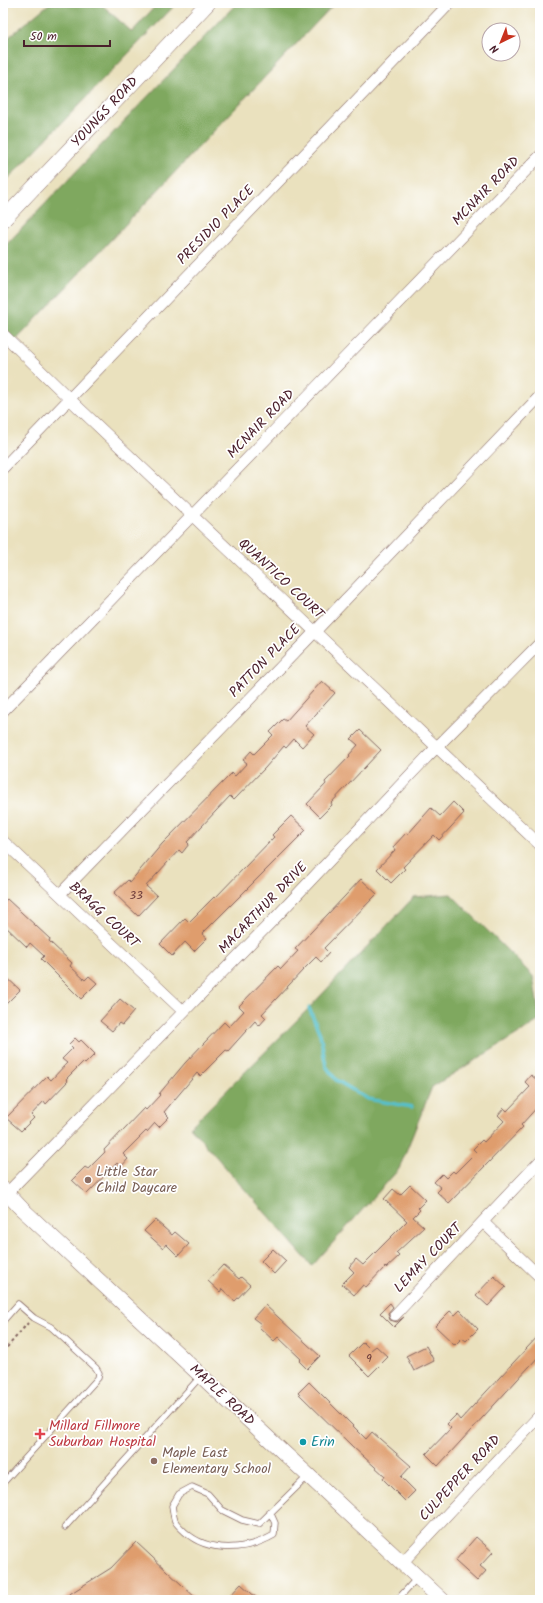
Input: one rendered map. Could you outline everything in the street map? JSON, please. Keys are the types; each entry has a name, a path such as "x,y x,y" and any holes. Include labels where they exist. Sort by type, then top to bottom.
{"main road":[{"name":"YOUNGS ROAD","path":"3,220 208,3"},
{"name":"MAPLE ROAD","path":"4,1194 21,1208 442,1600"}],"street":[{"name":"PRESIDIO PLACE","path":"3,468 450,3"},
{"name":"MCNAIR ROAD","path":"3,711 540,156"},
{"name":"QUANTICO COURT","path":"3,334 192,516 540,845"},
{"name":"PATTON PLACE","path":"60,894 315,632 540,396"},
{"name":"MACARTHUR DRIVE","path":"4,1194 277,916 437,747 540,643"},
{"name":"BRAGG COURT","path":"3,841 183,1011"},
{"name":"LEMAY COURT","path":"395,1315 540,1161"},
{"name":"LEMAY COURT","path":"483,1222 540,1277"},
{"name":"CULPEPPER ROAD","path":"402,1563 540,1415"}],"lane":[{"path":"3,1321 18,1304 34,1318 50,1326 96,1368 99,1373 98,1378 3,1483"},
{"path":"64,1527 201,1376"},
{"path":"270,1512 275,1523 274,1535 262,1542 244,1546 210,1547 193,1539 175,1522 172,1506 179,1494 192,1487 208,1494 222,1510 242,1520 259,1524 270,1512 308,1476"},
{"path":"397,1600 418,1577"}],"path":[{"path":"3,1352 28,1323"}],"green space":[{"path":"50,3 100,3 132,32 158,3 177,3 3,184 3,42"},
{"path":"237,3 335,3 3,354 3,248"},
{"path":"451,894 533,976 540,1020 432,1087 399,1169 312,1266 190,1127 309,1008 414,897"}],"building":[{"path":"322,681 335,693 305,726 314,734 302,747 294,739 286,748 284,746 234,800 230,796 187,842 189,844 182,853 179,850 146,886 157,896 138,916 114,893 128,880 130,882 162,844 232,773 235,776 247,763 243,760 251,751 254,754 273,735 270,732 283,719 286,721"},
{"path":"360,730 381,750 331,803 332,805 320,817 307,804 326,784 325,782 350,756 349,755 358,745 351,739"},
{"path":"453,802 464,813 439,840 434,835 403,867 405,869 391,883 377,869 395,850 393,847 406,833 408,834 431,808 440,816"},
{"path":"291,816 306,830 202,934 207,938 194,951 185,942 172,956 160,944 185,918 189,922 214,897 215,898 274,837 272,835"},
{"path":"361,879 377,894 324,948 329,953 321,962 316,957 303,970 262,1014 266,1018 259,1026 255,1021 228,1051 226,1050 200,1076 197,1073 164,1112 169,1117 159,1127 155,1123 147,1132 146,1131 123,1154 128,1159 121,1167 117,1163 87,1194 72,1180 85,1167 88,1169 144,1108 146,1110 185,1063 224,1022 229,1027 244,1011 239,1006 278,966 281,969 298,951 295,949"},
{"path":"7,899 50,939 49,941 72,963 70,966 85,980 89,976 97,983 81,999 41,959 44,956 30,943 27,947 3,924 3,903"},
{"path":"3,974 20,990 3,1007"},
{"path":"120,999 134,1011 122,1025 119,1023 112,1031 100,1021"},
{"path":"75,1038 79,1042 81,1040 95,1054 85,1064 83,1062 66,1079 68,1081 46,1104 44,1101 31,1115 34,1118 21,1131 6,1118 47,1076 51,1080 67,1063 62,1059 73,1048 69,1044"},
{"path":"531,1075 537,1080 540,1076 540,1104 521,1125 523,1127 449,1203 437,1192 441,1188 434,1182 442,1174 446,1178 453,1171 455,1173 476,1152 473,1149 482,1140 484,1142 504,1121 498,1115 504,1108 507,1111 530,1087 525,1082"},
{"path":"410,1185 426,1200 418,1208 420,1210 413,1217 424,1227 396,1253 399,1256 386,1268 385,1267 366,1287 363,1285 354,1295 342,1284 354,1272 349,1267 356,1259 363,1265 407,1221 384,1199 393,1189 400,1195"},
{"path":"155,1220 172,1235 175,1232 189,1244 178,1256 166,1244 163,1248 144,1231"},
{"path":"273,1249 286,1261 274,1274 261,1261"},
{"path":"223,1265 239,1279 241,1277 250,1285 235,1301 222,1289 220,1292 208,1281"},
{"path":"494,1276 506,1287 488,1306 476,1295"},
{"path":"390,1303 393,1307 388,1313 390,1320 397,1322 404,1317 394,1327 380,1313"},
{"path":"265,1305 320,1356 307,1369 299,1361 301,1359 278,1337 274,1341 259,1327 261,1324 253,1318"},
{"path":"460,1310 478,1329 466,1341 462,1338 455,1345 435,1326 450,1311 455,1315"},
{"path":"540,1334 540,1355 438,1466 426,1454 451,1428 447,1424 456,1415 460,1420"},
{"path":"363,1342 371,1350 376,1346 388,1357 369,1376 349,1356"},
{"path":"426,1346 434,1361 414,1371 406,1356"},
{"path":"309,1382 366,1439 372,1432 411,1466 401,1477 415,1491 405,1501 383,1479 385,1476 298,1393"},
{"path":"476,1537 493,1552 480,1566 486,1571 477,1581 455,1561"},
{"path":"136,1542 198,1600 60,1600 111,1568"},
{"path":"241,1584 259,1600 226,1600"}],"waterway":[{"path":"309,1008 320,1034 326,1066 336,1080 368,1099 412,1107"}],"place":[{"name":"Little Star Child Daycare","path":"88,1180"},
{"name":"Millard Fillmore Suburban Hospital","path":"40,1434"},
{"name":"Erin","path":"303,1442"},
{"name":"Maple East Elementary School","path":"154,1461"}]}
